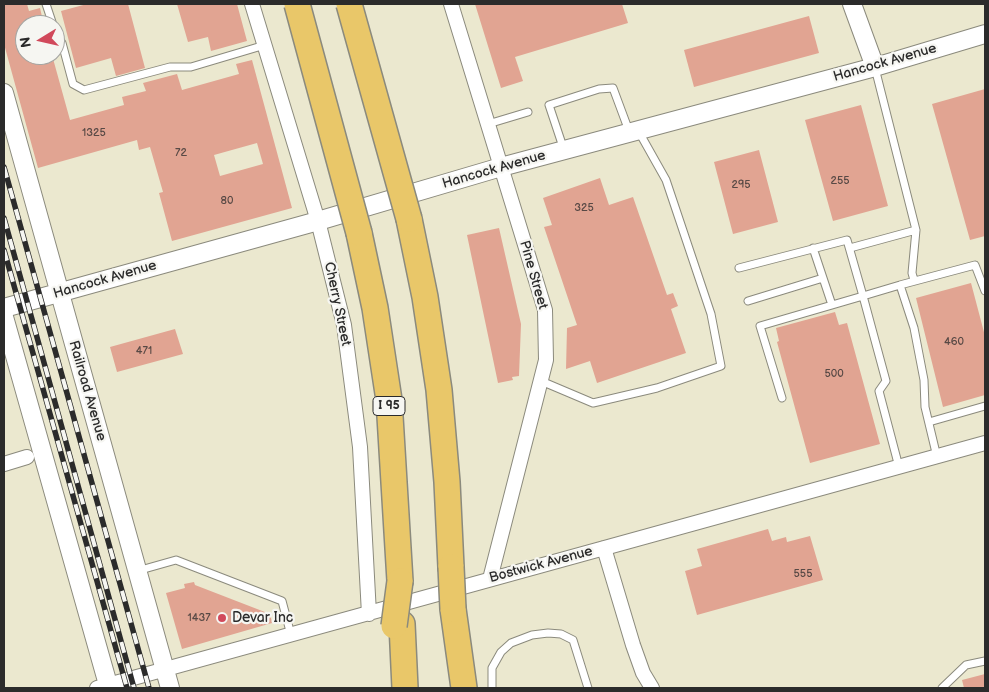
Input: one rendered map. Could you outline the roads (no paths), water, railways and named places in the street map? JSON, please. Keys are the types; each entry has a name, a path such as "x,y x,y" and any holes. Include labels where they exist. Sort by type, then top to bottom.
{"highway":[{"name":"I 95","path":"297,4 360,233 377,318 389,400 400,581 398,625"},
{"path":"351,7 408,219 425,297 439,390 447,482 453,609 454,688"},
{"path":"453,609 464,688"},
{"path":"389,688 398,625"},
{"path":"398,625 405,688"}],"street":[{"name":"Cherry Street","path":"252,4 318,221 344,326 355,402 364,492 369,614"},
{"name":"Pine Street","path":"451,4 545,310 546,360 490,579"},
{"path":"852,4 875,67"},
{"name":"Hancock Avenue","path":"4,308 318,221 501,167 875,67 985,34"},
{"name":"Railroad Avenue","path":"4,92 170,688"},
{"path":"4,317 105,687"},
{"name":"Bostwick Avenue","path":"105,687 985,443"},
{"path":"4,464 27,457"},
{"path":"604,548 633,645 650,688"}],"lane":[{"path":"65,54 73,84 84,90 170,67 191,67 265,45"},
{"path":"875,67 916,230 912,273 914,280"},
{"path":"541,381 592,403 657,388 721,366 711,314 666,180 634,131 613,88 599,89 549,105 564,150"},
{"path":"488,124 528,112"},
{"path":"850,248 916,230"},
{"path":"739,268 848,240 886,381 879,391 899,467"},
{"path":"814,248 832,305"},
{"path":"782,398 760,326 914,280 975,265 985,291"},
{"path":"748,301 823,278"},
{"path":"900,285 914,328 929,422 937,457"},
{"path":"929,422 985,406"},
{"path":"137,571 176,560 282,601 291,636"},
{"path":"492,688 492,668 501,652 511,643 532,635 548,633 567,636 576,643 588,688"},
{"path":"942,688 966,665 985,660"}],"railway":[{"path":"4,167 149,688"},
{"path":"4,218 134,688"},
{"path":"4,250 127,688"}],"place":[{"name":"Devar Inc","path":"222,618"}]}
